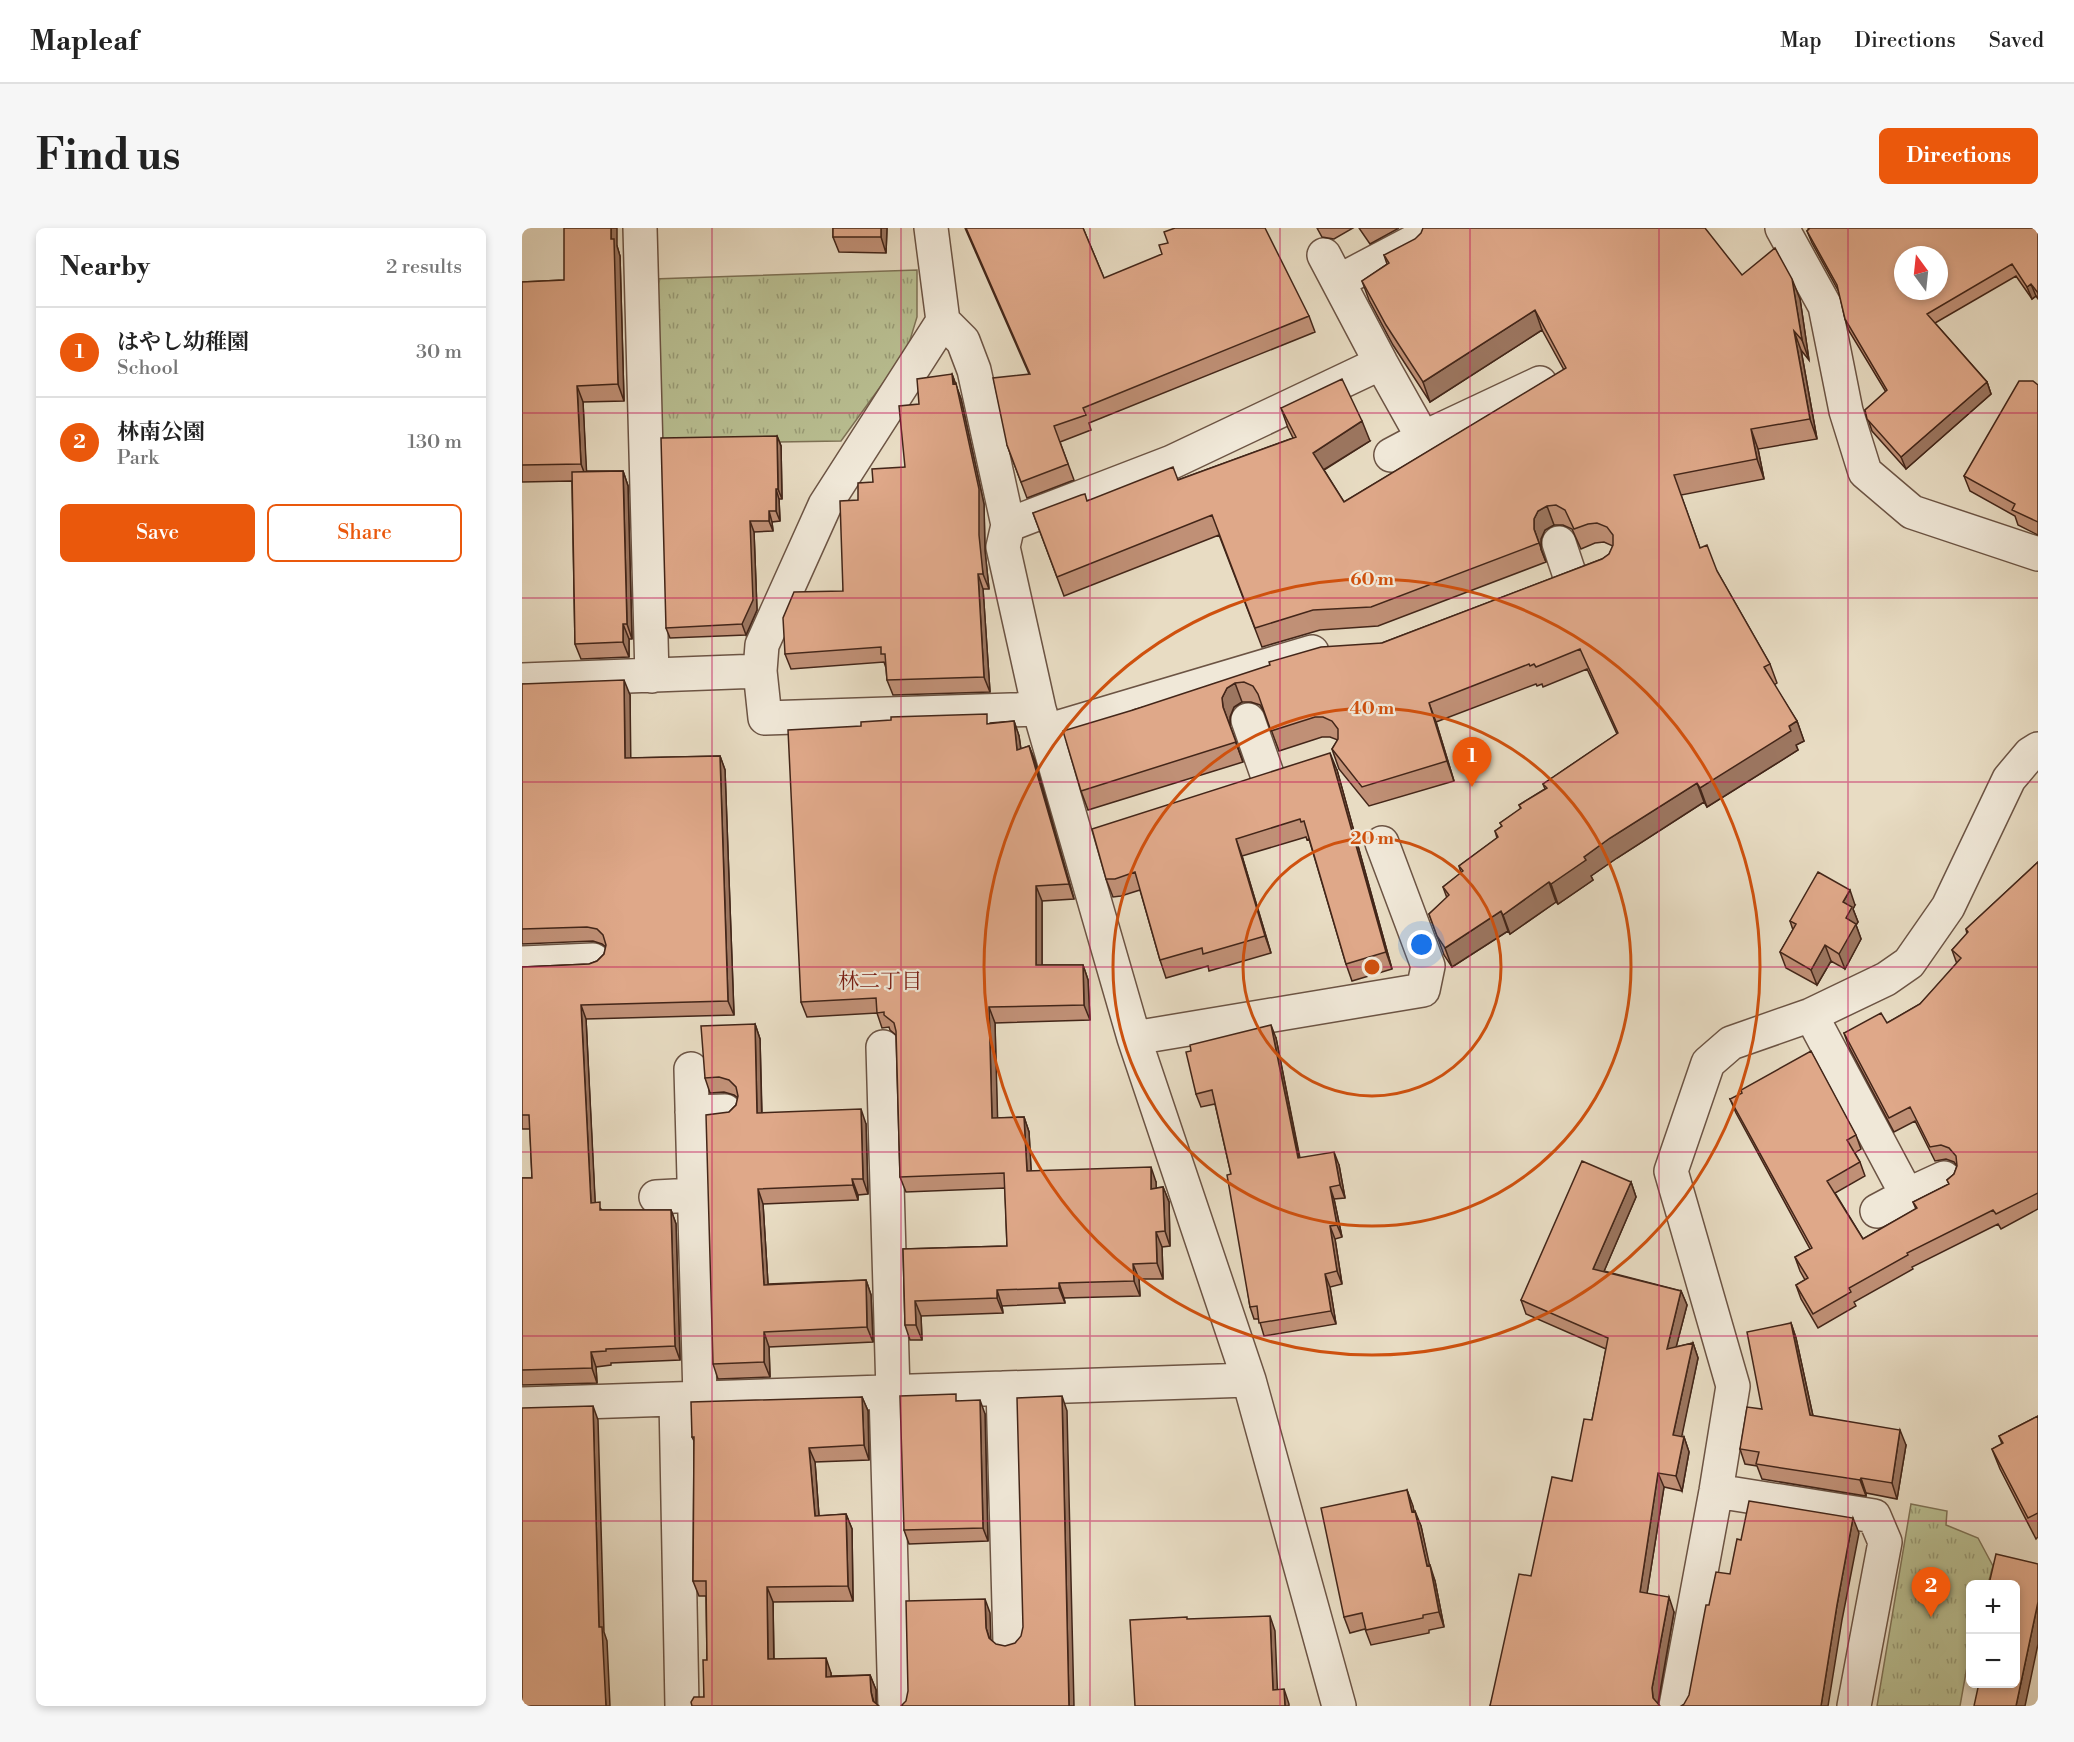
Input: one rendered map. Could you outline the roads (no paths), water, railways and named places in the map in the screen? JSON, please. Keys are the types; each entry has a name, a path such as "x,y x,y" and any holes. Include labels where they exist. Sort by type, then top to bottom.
{"street":[{"path":"640,228 652,676"},
{"path":"931,228 943,321 963,341 974,370 1008,525 1003,548 1043,720 1087,831 1134,1038 1249,1380 1339,1706"},
{"path":"1782,228 1825,306 1846,411 1865,472 1912,512 2038,554"},
{"path":"1413,242 1332,268 1423,438"},
{"path":"943,321 825,505 762,645 760,671 765,718 1043,720 1325,648 1337,648"},
{"path":"1008,525 1172,462 1381,363"},
{"path":"1391,455 1423,438 1511,409 1540,383"},
{"path":"1558,566 1602,561"},
{"path":"522,680 760,671"},
{"path":"1233,785 1282,770 1248,720"},
{"path":"1676,1706 1733,1386 1671,1172 1708,1063 1731,1043 1811,1015 1886,979 1909,963 1948,907 2009,779 2038,748"},
{"path":"1134,1038 1424,990 1428,966 1382,843"},
{"path":"522,963 593,960"},
{"path":"1811,1015 1907,1195"},
{"path":"883,1047 890,1392 883,1672 895,1706"},
{"path":"682,1706 694,1195 691,1069"},
{"path":"692,1112 725,1112"},
{"path":"1877,1211 1944,1178"},
{"path":"656,1197 694,1195"},
{"path":"522,1404 1249,1380"},
{"path":"1003,1388 1010,1642"},
{"path":"1716,1491 1874,1516 1885,1542 1854,1706"}],"place":[{"name":"はやし幼稚園","path":"1472,787"},
{"name":"林南公園","path":"1931,1617"}],"district":[{"name":"林二丁目","path":"880,981"}]}
